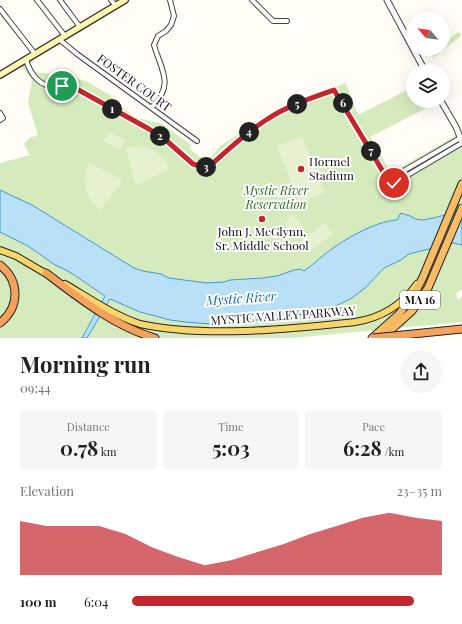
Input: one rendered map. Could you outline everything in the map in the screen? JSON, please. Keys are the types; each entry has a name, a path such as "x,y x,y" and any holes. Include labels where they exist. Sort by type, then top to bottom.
{"highway":[{"name":"MYSTIC VALLEY PARKWAY","path":"432,255 462,184"},
{"name":"MA 16","path":"382,338 407,316 420,300 431,282 462,208"},
{"path":"372,338 399,314 412,298 421,282 432,255"},
{"path":"0,265 11,277 14,283 15,294 14,305 0,323"},
{"path":"46,273 71,292 118,322 134,331 154,338"},
{"path":"372,338 462,329"}],"main road":[{"path":"0,75 125,0"},
{"name":"MYSTIC VALLEY PARKWAY","path":"0,250 16,256 115,312 140,323 186,332 235,333 355,322 374,318 393,308 407,296 421,278 432,255"}],"street":[{"path":"38,0 65,36"},
{"path":"60,0 80,27"},
{"path":"111,0 116,6"},
{"path":"152,108 163,94 166,85 165,77 154,44 158,36 166,31 171,25 174,16 170,0"},
{"path":"252,0 273,21 287,21"},
{"path":"388,0 421,64"},
{"path":"0,9 35,54"},
{"name":"FOSTER COURT","path":"60,40 197,141"},
{"path":"26,59 31,72 37,80 43,84 48,86 66,86 75,88 149,129 168,142 193,164 203,167 213,163 246,134 271,117 291,107 334,90 391,185 462,139"},
{"path":"445,108 462,139"},
{"path":"0,113 2,119"},
{"path":"388,180 462,139"}],"green space":[{"path":"458,32 461,34 460,37 450,45 450,38"},
{"name":"Mystic River Reservation","path":"32,60 31,64 35,72 66,76 86,81 110,95 116,103 135,117 162,124 191,145 190,149 207,162 220,146 274,112 294,102 346,83 358,115 406,91 406,108 426,108 370,137 391,173 462,132 462,211 429,219 416,219 403,215 397,220 390,220 378,224 352,236 326,253 304,271 294,270 277,276 207,283 169,278 134,268 32,205 0,190 0,163 30,155 24,144 29,138 38,135 28,103 32,80 21,66"},
{"path":"109,132 125,140 120,150 104,141"},
{"name":"Hormel Stadium","path":"302,136 325,193 299,203 277,146"},
{"path":"139,146 158,153 168,164 170,169 138,184 135,183 126,148"},
{"path":"89,163 122,179 122,182 100,210 91,200 86,189 85,183"},
{"path":"293,215 305,229 297,237 284,223"},
{"path":"325,223 333,234 309,252 301,241"},
{"path":"0,232 28,246 55,265 68,271 105,296 82,338 0,338"},
{"path":"454,243 462,245 462,289 456,293 458,300 462,296 462,322 292,338 87,338 110,299 140,312 169,320 185,322 214,323 256,320 319,311 338,305 352,298 365,288 384,268 401,260 409,254"}],"water":[{"name":"Mystic River","path":"0,190 32,205 134,268 161,274 169,278 207,283 277,276 301,269 304,271 322,256 350,237 379,224 397,220 401,213 423,220 462,211 462,245 454,243 409,254 401,260 384,268 365,288 352,298 338,305 305,314 210,324 170,320 140,312 110,299 87,338 82,338 105,296 68,271 55,265 28,246 0,232"}],"place":[{"name":"Hormel Stadium","path":"301,169"},
{"name":"John J. McGlynn, Sr. Middle School","path":"262,219"}],"route":[{"path":"62,86 75,88 139,123 168,142 193,164 203,167 213,163 246,134 276,114 334,90 336,91 391,185 394,183"}]}
